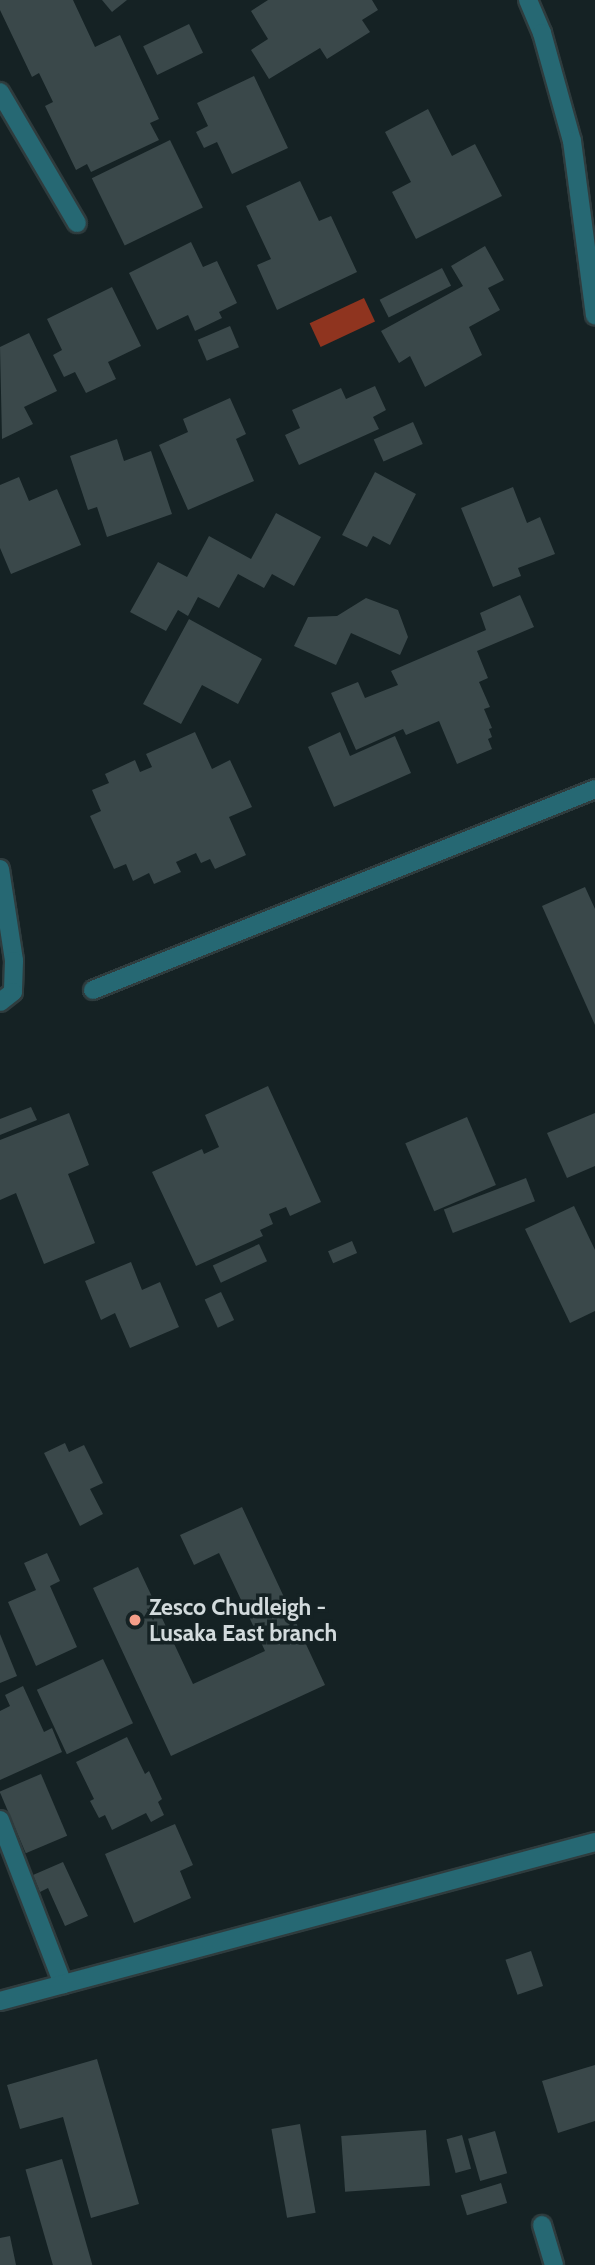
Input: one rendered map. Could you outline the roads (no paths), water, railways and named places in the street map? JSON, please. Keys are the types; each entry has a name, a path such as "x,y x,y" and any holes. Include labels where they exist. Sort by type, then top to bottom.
{"street":[{"path":"528,0 542,33 572,141 595,315"},
{"path":"0,92 77,223"},
{"path":"93,990 595,789"},
{"path":"0,869 14,961 13,992 0,1002"},
{"path":"0,1820 63,1984"},
{"path":"0,2001 595,1842"},
{"path":"541,2225 554,2265"}],"place":[{"name":"Zesco Chudleigh - Lusaka East branch","path":"135,1620"}]}
